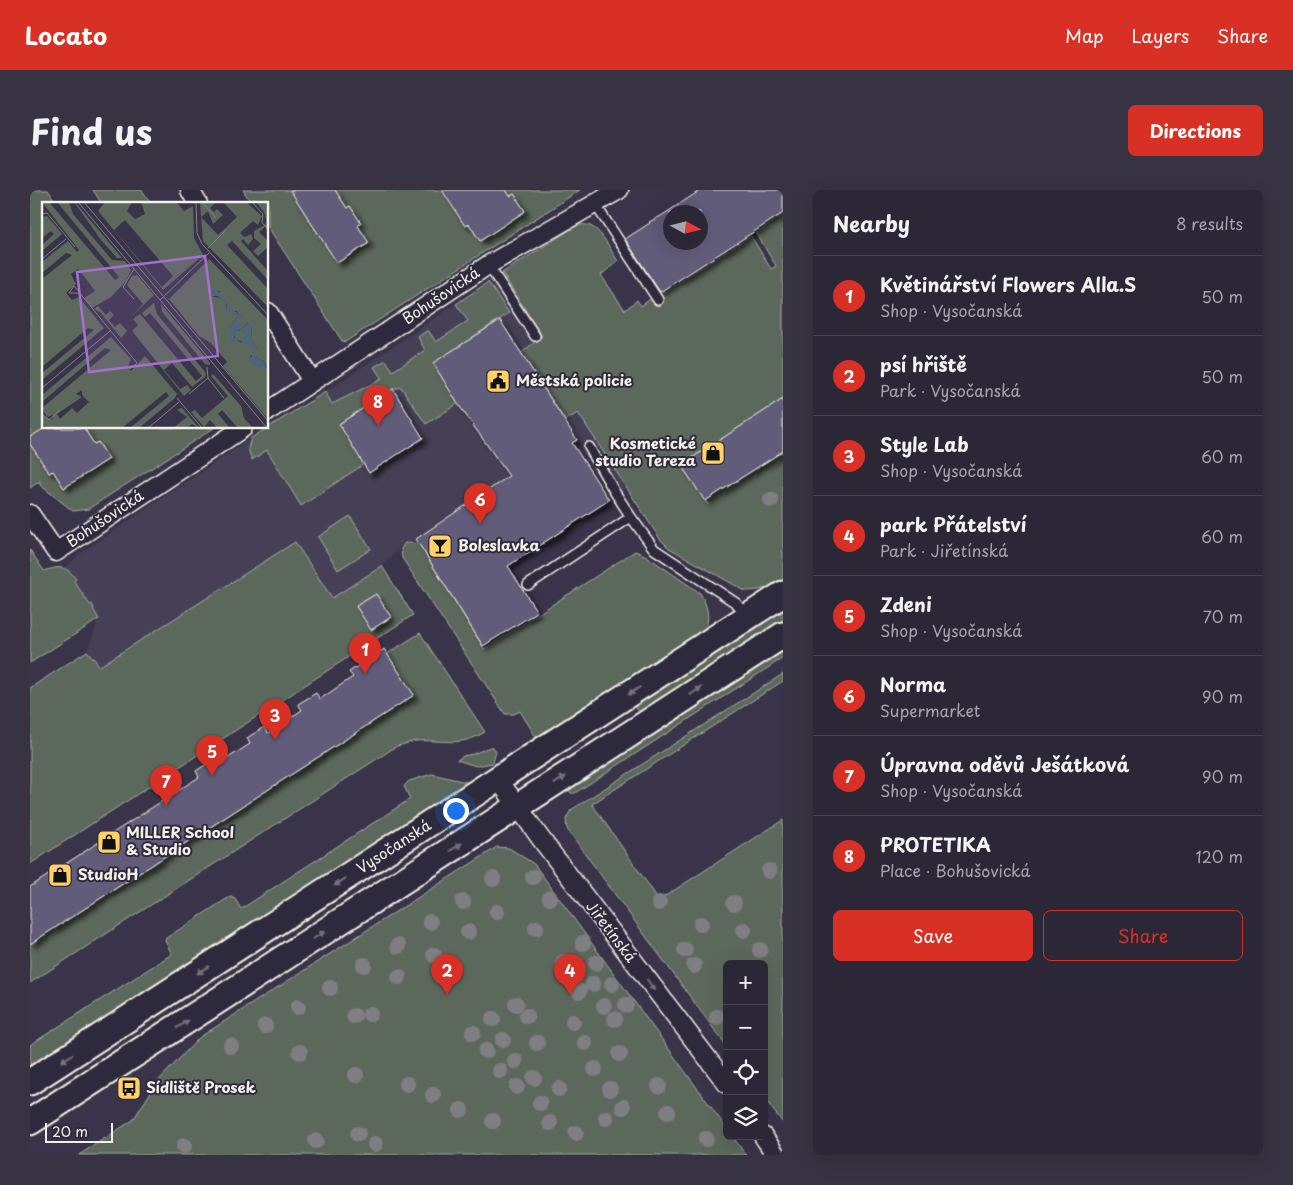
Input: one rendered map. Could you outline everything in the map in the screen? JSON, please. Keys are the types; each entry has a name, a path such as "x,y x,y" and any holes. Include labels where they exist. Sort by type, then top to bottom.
{"main road":[{"name":"Vysočanská","path":"30,1082 783,594"},
{"path":"30,1122 783,635"}],"street":[{"path":"190,190 197,202"},
{"name":"Bohušovická","path":"269,410 488,265 619,190"},
{"path":"269,314 312,382"},
{"name":"Bohušovická","path":"30,514 56,552 241,429"},
{"name":"Jiřetínská","path":"498,779 541,839 723,1079"},
{"path":"766,1140 776,1155"}],"lane":[{"path":"595,204 658,300"},
{"path":"488,265 535,336"},
{"path":"589,447 631,517 654,549 736,603 749,617"},
{"path":"528,585 631,517"}],"shaded area":[{"path":"502,273 542,336 525,350 568,418 578,413 626,488 454,601 419,544 405,543 382,566 332,599 294,543 100,666 87,651 99,619 65,568 80,554 251,438 265,429 269,429 269,427 325,392"}],"green space":[{"path":"30,190 48,190 56,202 42,202 43,429 30,437"},
{"path":"93,190 142,190 150,202 101,202"},
{"path":"243,190 290,190 337,263 369,243 358,226 361,223 350,206 347,208 335,190 445,190 480,241 525,212 514,194 510,196 506,190 580,190 345,342 342,341 269,229 269,202 251,202"},
{"path":"783,215 783,399 681,465 708,505 706,501 756,468 757,470 757,468 783,451 783,580 765,588 745,591 669,548 660,539 578,413 565,420 521,353 542,336 502,273 576,226 590,226 602,235 618,261 601,275 625,310 637,300 641,306 657,294 659,295 751,236 771,269 776,266 756,233"},
{"path":"488,282 509,313 434,363 459,403 426,424 401,387 393,389 340,423 364,464 301,506 267,450 252,460 248,449 251,438 265,429 269,429 269,427 325,392 332,404 382,379 374,367 386,360 393,371 425,350 418,337 428,330 436,342 468,321 456,304"},
{"path":"85,429 212,429 88,509 73,511 40,485 40,481 30,488 30,444 49,473 53,471 64,488 109,459 98,442 94,444"},
{"path":"350,516 371,549 338,570 318,537"},
{"path":"295,542 332,598 382,566 413,615 30,864 30,688 87,651 100,666","holes":["376,594 391,617 371,630 356,606"]},
{"path":"405,543 419,544 484,649 635,551 645,555 700,593 705,602 707,626 705,631 537,739 520,711 514,714 505,714 402,558 401,549"},
{"path":"30,550 44,571 62,568 72,574 76,579 74,581 90,605 92,604 99,619 30,663"},
{"path":"783,609 783,620 639,712 635,706"},
{"path":"420,633 485,732 467,740 451,742 416,741 397,746 30,983 30,938 411,691 387,654"},
{"path":"783,650 783,658 575,793 571,793 568,789"},
{"path":"783,674 783,681 592,804 659,900 783,820 783,1123 768,1103 768,960 723,960 723,1042 567,829 566,819 571,810"},
{"path":"493,747 496,751 493,763 476,766 457,760 463,756"},
{"path":"432,774 470,783 30,1068 30,1045 172,954 165,941 166,938 228,898 235,899 241,909 410,799 404,786 409,781"},
{"path":"497,847 509,848 534,864 723,1124 723,1140 735,1140 746,1155 79,1155 133,1120 158,1081 200,1037"}],"building":[{"path":"290,190 335,190 347,208 350,206 361,223 358,226 369,243 337,263"},
{"path":"442,190 506,190 510,196 514,194 525,211 480,241 469,224 465,226"},
{"path":"701,190 783,190 783,213 660,292 625,239 663,215 663,250 708,250 708,205 678,205"},
{"path":"500,320 577,440 572,443 609,500 508,566 537,612 483,646 416,539 509,476 458,404 433,363"},
{"path":"393,389 423,438 369,473 339,424"},
{"path":"783,399 783,451 705,501 681,465"},
{"path":"43,429 85,429 94,444 98,442 109,459 64,488 53,471 49,473 30,444 30,437"},
{"path":"376,594 391,617 371,630 356,606"},
{"path":"384,649 414,695 30,944 30,887 199,777 196,771 214,759 217,765 250,744 247,738 264,727 268,733 302,710 298,704 316,693 320,699 353,677 349,672"}],"place":[{"name":"Městská policie","path":"498,381"},
{"name":"PROTETIKA","path":"378,426"},
{"name":"Kosmetické studio Tereza","path":"713,453"},
{"name":"Norma","path":"480,524"},
{"name":"Boleslavka","path":"440,546"},
{"name":"Květinářství Flowers Alla.S","path":"365,674"},
{"name":"Style Lab","path":"275,740"},
{"name":"Zdeni","path":"212,776"},
{"name":"Úpravna oděvů Ješátková","path":"166,806"},
{"name":"MILLER School & Studio","path":"109,842"},
{"name":"StudioH","path":"60,875"},
{"name":"psí hřiště","path":"447,995"},
{"name":"park Přátelství","path":"570,995"},
{"name":"Sídliště Prosek","path":"129,1088"}]}
